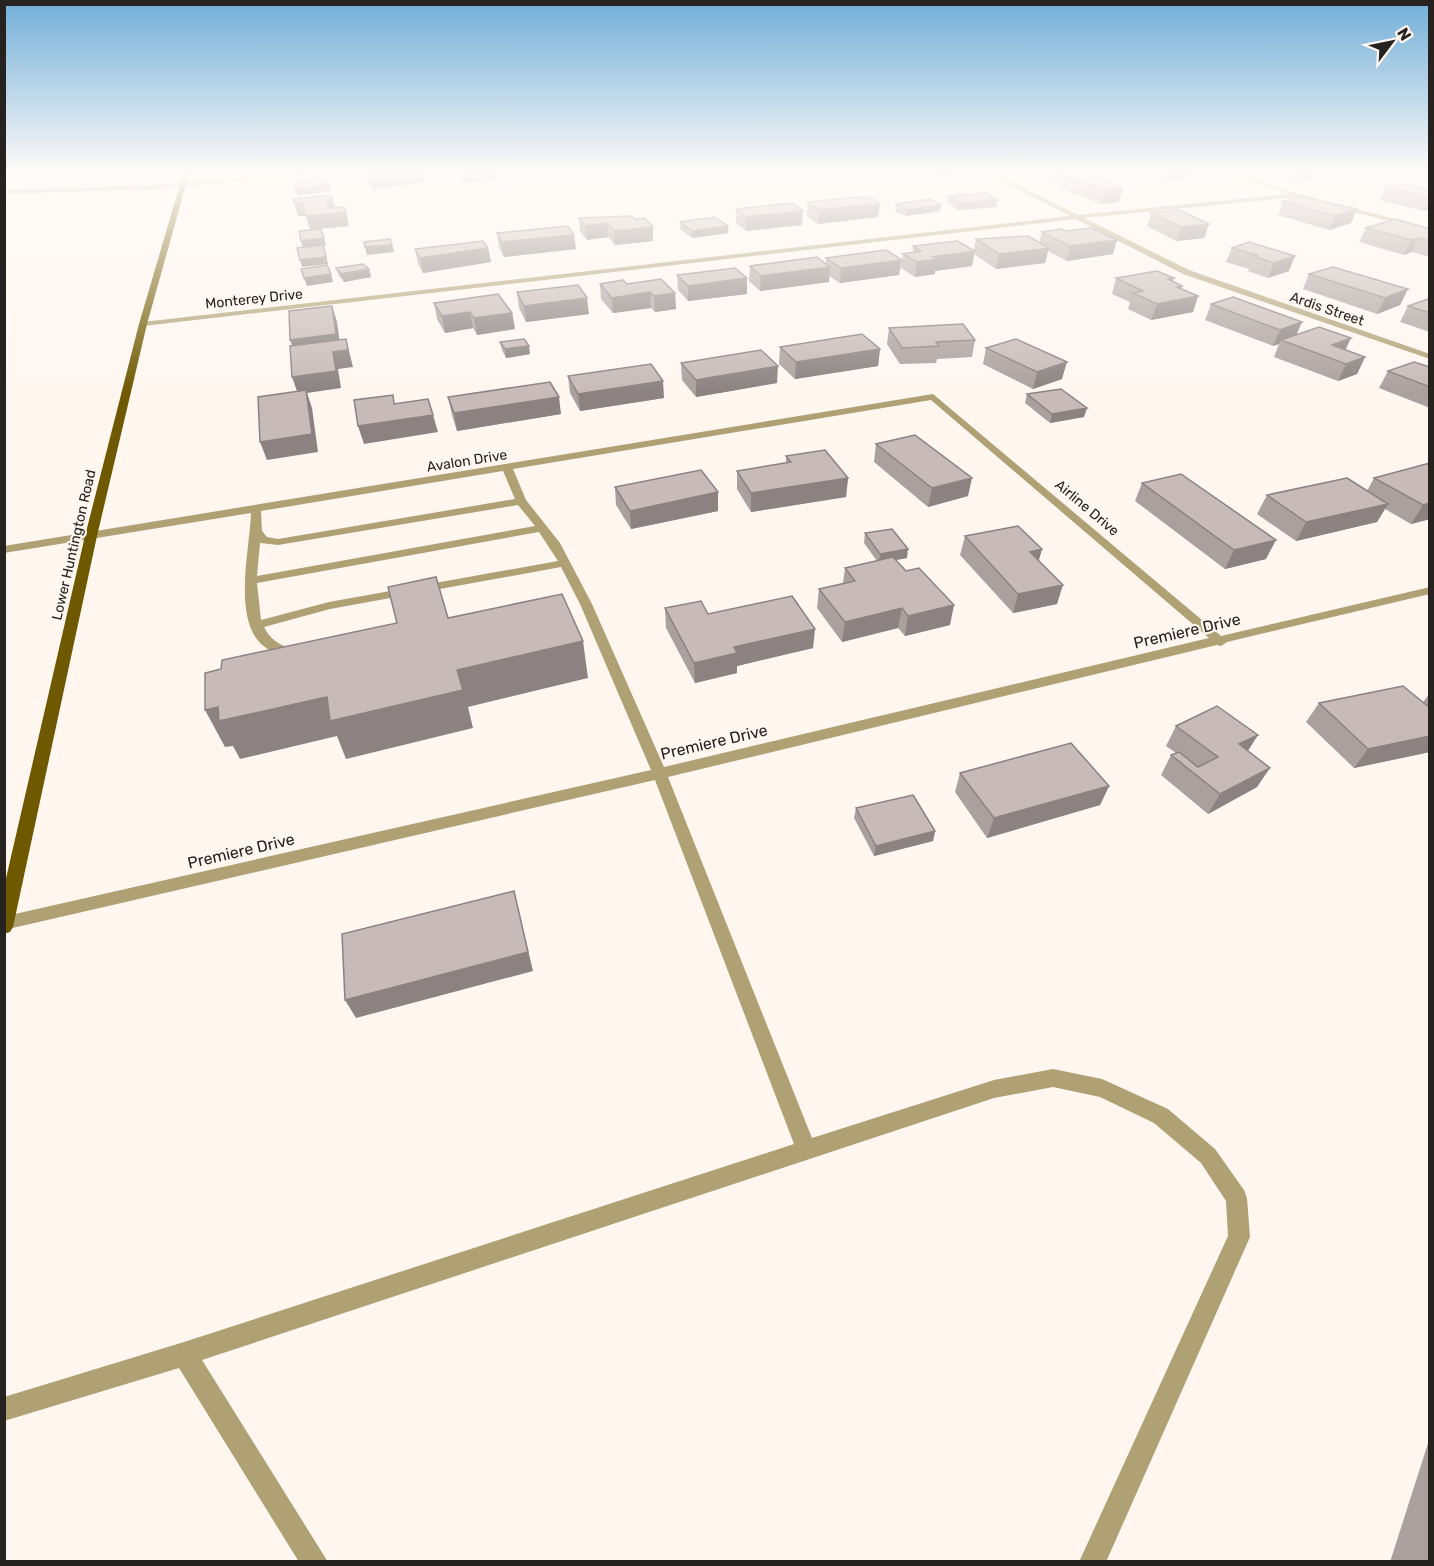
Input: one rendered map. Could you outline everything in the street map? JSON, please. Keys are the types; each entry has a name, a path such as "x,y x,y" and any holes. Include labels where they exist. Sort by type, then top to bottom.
{"main road":[{"name":"Lower Huntington Road","path":"5,925 91,536 143,324 165,247"}],"street":[{"name":"Monterey Drive","path":"143,324 821,247"},
{"name":"Ardis Street","path":"1136,247 1186,272 1430,357"},
{"name":"Avalon Drive","path":"4,550 933,397"},
{"name":"Airline Drive","path":"933,397 1221,642"},
{"path":"507,468 521,501 554,543 565,562 581,605 661,773 807,1151"},
{"path":"256,532 262,540 278,542 521,501"},
{"path":"256,510 251,581 254,626 266,642 283,652 304,655"},
{"path":"251,581 542,528"},
{"path":"254,626 329,606 565,562"},
{"name":"Premiere Drive","path":"5,925 1221,642 1430,590"},
{"path":"4,1409 184,1354 994,1089 1053,1078 1102,1088 1161,1116 1208,1156 1236,1198 1239,1237 1092,1562"},
{"path":"184,1354 315,1562"}],"building":[{"path":"324,247 326,257 300,260 297,248"},
{"path":"431,247 488,248 420,258 415,249"},
{"path":"915,247 968,247 975,251 933,257 937,259 917,262 903,254 921,251"},
{"path":"988,247 1049,248 999,254"},
{"path":"1266,247 1295,256 1274,263 1254,256 1257,255 1232,248"},
{"path":"886,250 902,260 841,268 826,258"},
{"path":"817,257 830,267 761,276 750,266"},
{"path":"363,264 369,269 341,274 336,268"},
{"path":"327,265 331,274 304,278 301,269"},
{"path":"1333,267 1408,289 1385,298 1309,274"},
{"path":"735,268 747,278 688,286 677,275"},
{"path":"1157,271 1174,278 1168,279 1182,286 1177,287 1198,296 1157,304 1133,293 1143,291 1116,278"},
{"path":"661,279 675,293 654,296 650,292 612,298 600,284 623,280 627,284"},
{"path":"578,285 587,298 524,306 517,292"},
{"path":"498,294 512,313 474,318 470,312 442,316 434,303"},
{"path":"1233,297 1302,322 1280,330 1211,304"},
{"path":"1430,299 1430,313 1408,306"},
{"path":"332,306 336,334 290,340 289,311"},
{"path":"963,324 975,340 936,342 939,346 902,348 889,328"},
{"path":"1319,327 1351,338 1332,345 1365,357 1346,364 1281,340"},
{"path":"862,334 880,349 796,362 780,347"},
{"path":"346,339 348,350 333,352 336,371 292,377 290,346"},
{"path":"524,339 529,346 505,349 500,342"},
{"path":"1016,339 1067,362 1037,372 986,348"},
{"path":"761,350 778,366 696,380 681,363"},
{"path":"1414,362 1430,367 1430,387 1388,371"},
{"path":"651,364 663,381 578,394 568,376"},
{"path":"550,382 559,397 454,413 448,397"},
{"path":"1061,389 1087,408 1052,414 1027,394"},
{"path":"306,390 312,434 260,442 258,397"},
{"path":"393,395 394,404 428,399 433,415 358,426 354,400"},
{"path":"915,435 972,478 932,488 876,444"},
{"path":"825,450 848,478 751,493 737,471 791,462 786,456"},
{"path":"1430,463 1430,503 1423,505 1374,478"},
{"path":"701,470 718,492 630,511 615,487"},
{"path":"1181,474 1276,540 1234,550 1142,483"},
{"path":"1347,478 1388,504 1306,522 1267,495"},
{"path":"1018,526 1042,549 1030,552 1063,585 1018,594 965,536"},
{"path":"892,529 908,549 880,554 865,533"},
{"path":"893,557 906,571 919,568 954,605 908,616 902,608 845,622 819,589 855,581 845,568"},
{"path":"436,577 448,618 562,594 583,641 457,670 463,690 330,721 327,697 219,721 218,707 205,710 205,673 221,669 222,660 397,623 388,587"},
{"path":"792,596 815,629 734,647 737,653 694,663 665,608 701,601 708,614"},
{"path":"1403,686 1430,708 1430,736 1368,749 1319,703"},
{"path":"1217,706 1258,735 1239,744 1270,768 1220,794 1171,755 1179,752 1198,767 1218,757 1176,726"},
{"path":"1071,743 1109,786 994,818 960,773"},
{"path":"913,795 935,831 876,846 856,808"},
{"path":"514,891 528,952 345,1000 342,934"}]}
